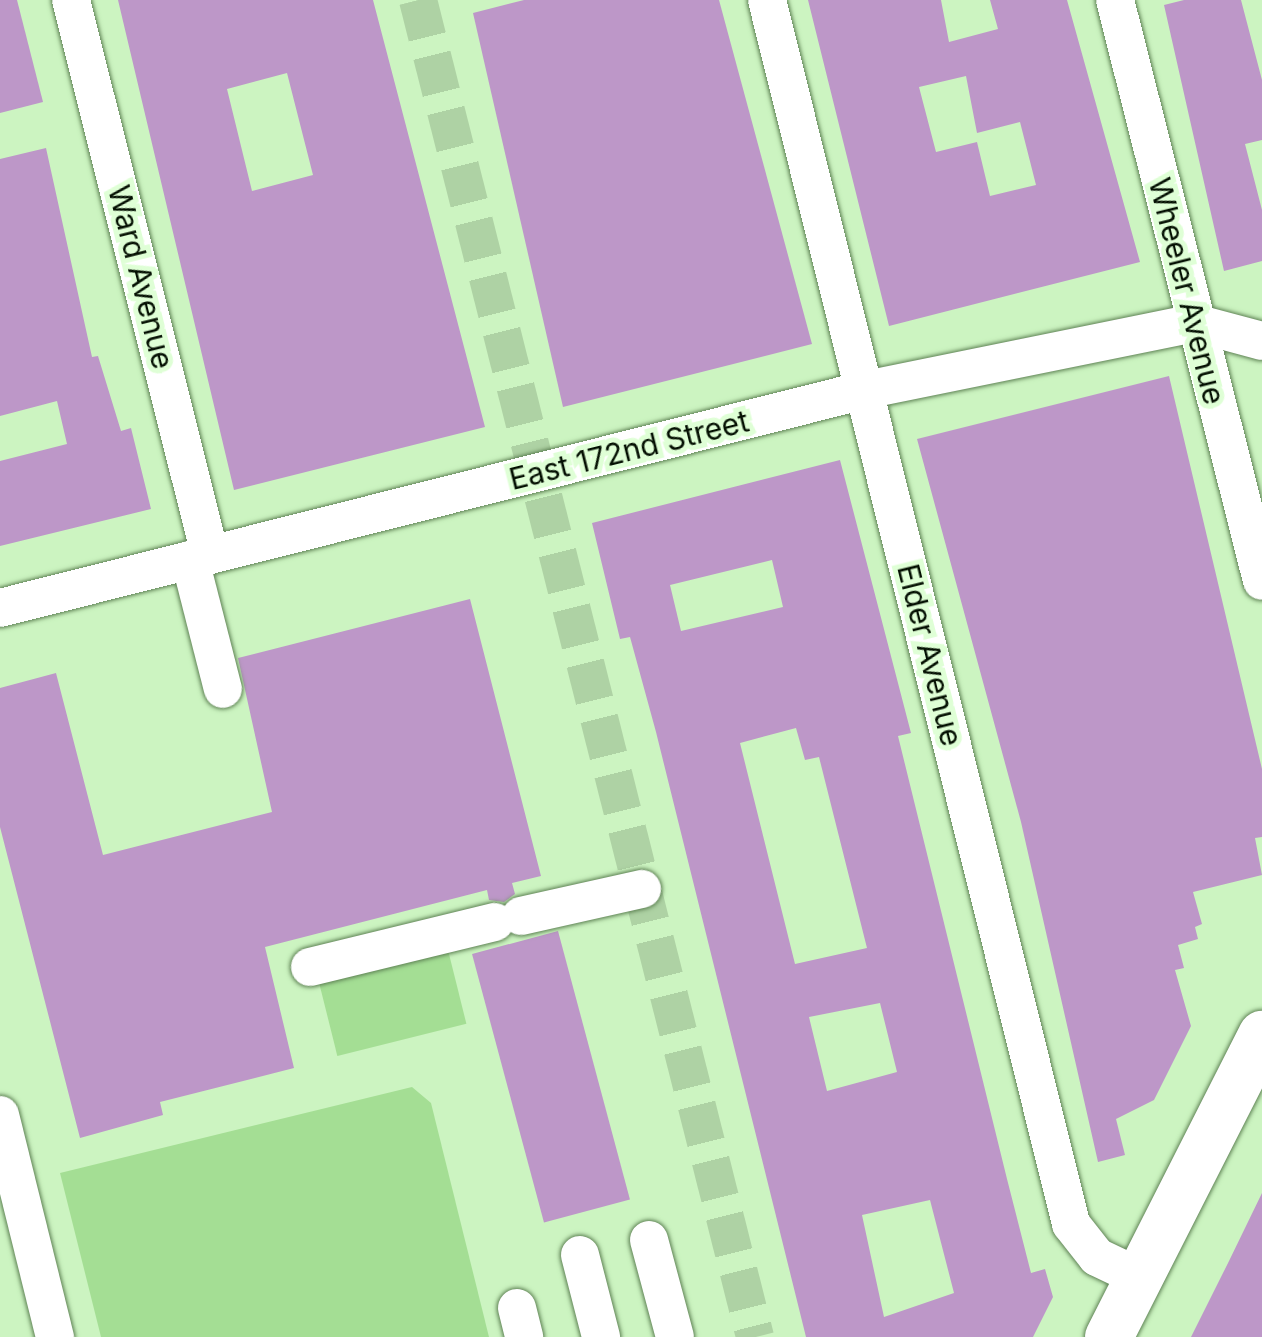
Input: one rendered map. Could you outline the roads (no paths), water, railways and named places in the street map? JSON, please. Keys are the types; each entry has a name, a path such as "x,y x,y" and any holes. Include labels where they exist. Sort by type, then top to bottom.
{"main road":[{"path":"1108,1337 1262,1035"}],"street":[{"name":"Ward Avenue","path":"71,0 200,557 224,689"},
{"name":"Elder Avenue","path":"767,0 1072,1224 1097,1257 1139,1277"},
{"name":"Wheeler Avenue","path":"1115,0 1262,581"},
{"name":"East 172nd Street","path":"0,608 865,390 1195,323 1262,340"},
{"path":"310,967 642,889"},
{"path":"0,1115 55,1337"},
{"path":"649,1240 675,1337"},
{"path":"580,1256 601,1337"}],"tunnel":[{"path":"418,0 755,1337"}]}
